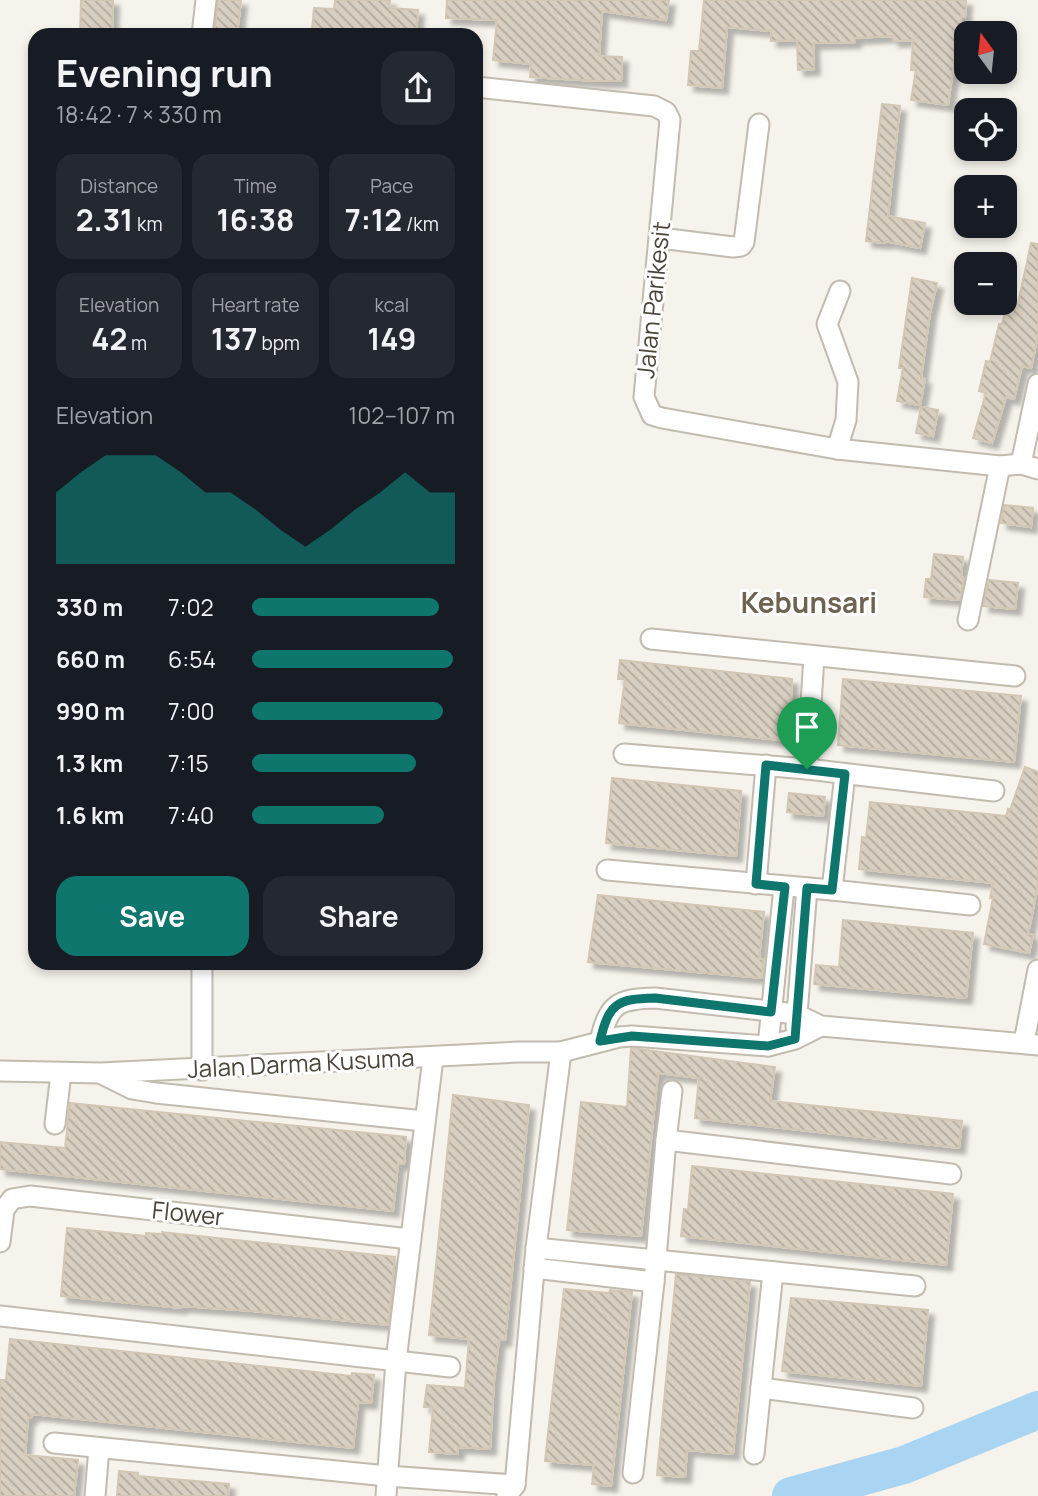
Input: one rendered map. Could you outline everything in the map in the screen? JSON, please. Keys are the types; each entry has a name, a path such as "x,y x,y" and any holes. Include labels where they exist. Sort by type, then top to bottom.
{"street":[{"path":"203,28 206,0"},
{"name":"Jalan Parikesit","path":"483,88 654,107 666,113 670,120 644,397 653,415 837,449 1000,466 1029,466"},
{"path":"660,238 741,246 744,242 759,124"},
{"path":"837,449 846,420 848,382 827,324 840,291"},
{"path":"1029,466 1038,384"},
{"path":"968,620 1000,466"},
{"path":"651,639 1015,676"},
{"path":"807,769 814,656"},
{"path":"624,754 807,769 994,791"},
{"path":"756,884 766,765"},
{"path":"832,890 845,774"},
{"path":"607,870 970,905"},
{"path":"768,1046 785,887"},
{"path":"795,1039 807,888"},
{"path":"202,970 202,1070"},
{"path":"600,1041 607,1014 614,1006 637,999 655,998 796,1014 821,1026 1031,1044 1038,970"},
{"name":"Jalan Darma Kusuma","path":"0,1071 101,1073 202,1070 331,1060 561,1052 600,1041 632,1036 768,1046 795,1039 821,1026"},
{"path":"54,1443 510,1490 536,1248 561,1052"},
{"path":"386,1496 396,1361 433,1058"},
{"path":"55,1124 61,1073"},
{"path":"101,1073 125,1086 156,1093 424,1121"},
{"path":"634,1473 672,1091"},
{"path":"666,1140 951,1174"},
{"name":"Flower","path":"0,1242 4,1210 12,1199 30,1196 410,1239"},
{"path":"536,1248 915,1286"},
{"path":"534,1268 654,1282"},
{"path":"754,1454 773,1272"},
{"path":"0,1316 450,1367"},
{"path":"761,1388 913,1408"},
{"path":"95,1496 99,1448"}],"building":[{"path":"81,0 113,0 112,28 80,28"},
{"path":"218,0 241,0 238,28 215,28"},
{"path":"335,0 390,0 389,8 418,10 417,28 312,28 314,8 334,9"},
{"path":"447,0 669,0 666,20 602,11 599,56 622,57 621,81 598,81 530,77 531,64 493,60 497,20 446,18"},
{"path":"704,0 966,0 965,17 961,16 961,21 954,21 954,63 948,105 911,100 916,70 911,70 913,40 893,41 893,36 855,38 855,42 813,43 814,69 798,70 797,40 771,41 771,31 727,27 722,88 688,85 691,51 699,51"},
{"path":"882,104 900,106 888,216 925,223 920,248 885,241 866,241"},
{"path":"1031,243 1038,244 1038,335 1031,368 1022,366 1014,399 1006,397 992,443 973,438 986,393 979,391 986,361 990,362 999,324 1002,324 1004,315 1017,315"},
{"path":"912,278 937,283 930,313 921,378 925,379 920,405 897,401"},
{"path":"921,407 938,410 933,436 916,433"},
{"path":"1004,505 1033,508 1031,527 1001,523"},
{"path":"934,554 963,557 961,577 964,578 960,600 924,597 926,579 931,579"},
{"path":"989,580 1018,583 1015,609 983,606"},
{"path":"620,660 792,679 789,741 619,723 625,679 618,679"},
{"path":"843,679 1021,696 1014,762 838,745"},
{"path":"1025,767 1038,772 1038,885 1028,934 1033,935 1029,953 984,944 993,898 990,898 993,883 859,869 862,837 866,838 870,802 1006,816"},
{"path":"612,778 741,791 736,856 606,843"},
{"path":"789,793 825,797 823,816 787,812"},
{"path":"598,895 764,912 759,959 764,959 762,978 588,962"},
{"path":"843,920 973,933 966,998 814,984 816,965 839,967"},
{"path":"631,1048 775,1067 770,1101 962,1121 959,1148 695,1118 699,1078 658,1073 641,1236 567,1230 581,1102 627,1107"},
{"path":"453,1095 529,1105 505,1340 499,1340 494,1381 490,1449 458,1447 458,1454 429,1452 433,1407 424,1407 427,1385 465,1388 469,1339 429,1335"},
{"path":"70,1103 406,1137 404,1164 398,1164 393,1211 0,1169 0,1142 65,1148"},
{"path":"692,1166 953,1194 946,1265 681,1236 684,1209 688,1210"},
{"path":"67,1228 146,1236 146,1233 162,1232 395,1257 388,1325 61,1296"},
{"path":"676,1274 750,1282 733,1454 687,1450 685,1477 657,1475"},
{"path":"564,1289 632,1292 611,1486 592,1484 594,1465 545,1461"},
{"path":"791,1298 928,1310 921,1386 782,1371"},
{"path":"10,1339 352,1376 352,1373 374,1375 371,1403 358,1402 353,1448 32,1414 31,1418 28,1418 25,1455 78,1460 74,1496 0,1496 0,1380 6,1380"},
{"path":"119,1471 138,1473 138,1476 229,1484 228,1496 117,1496"}],"waterway":[{"path":"791,1496 904,1465 1038,1410"}],"district":[{"name":"Kebunsari","path":"809,603"}],"route":[{"path":"766,765 807,769 845,774 832,890 807,888 795,1039 768,1046 632,1036 600,1041 607,1014 614,1006 624,1001 655,998 771,1012 785,887 756,884 766,765"}]}
